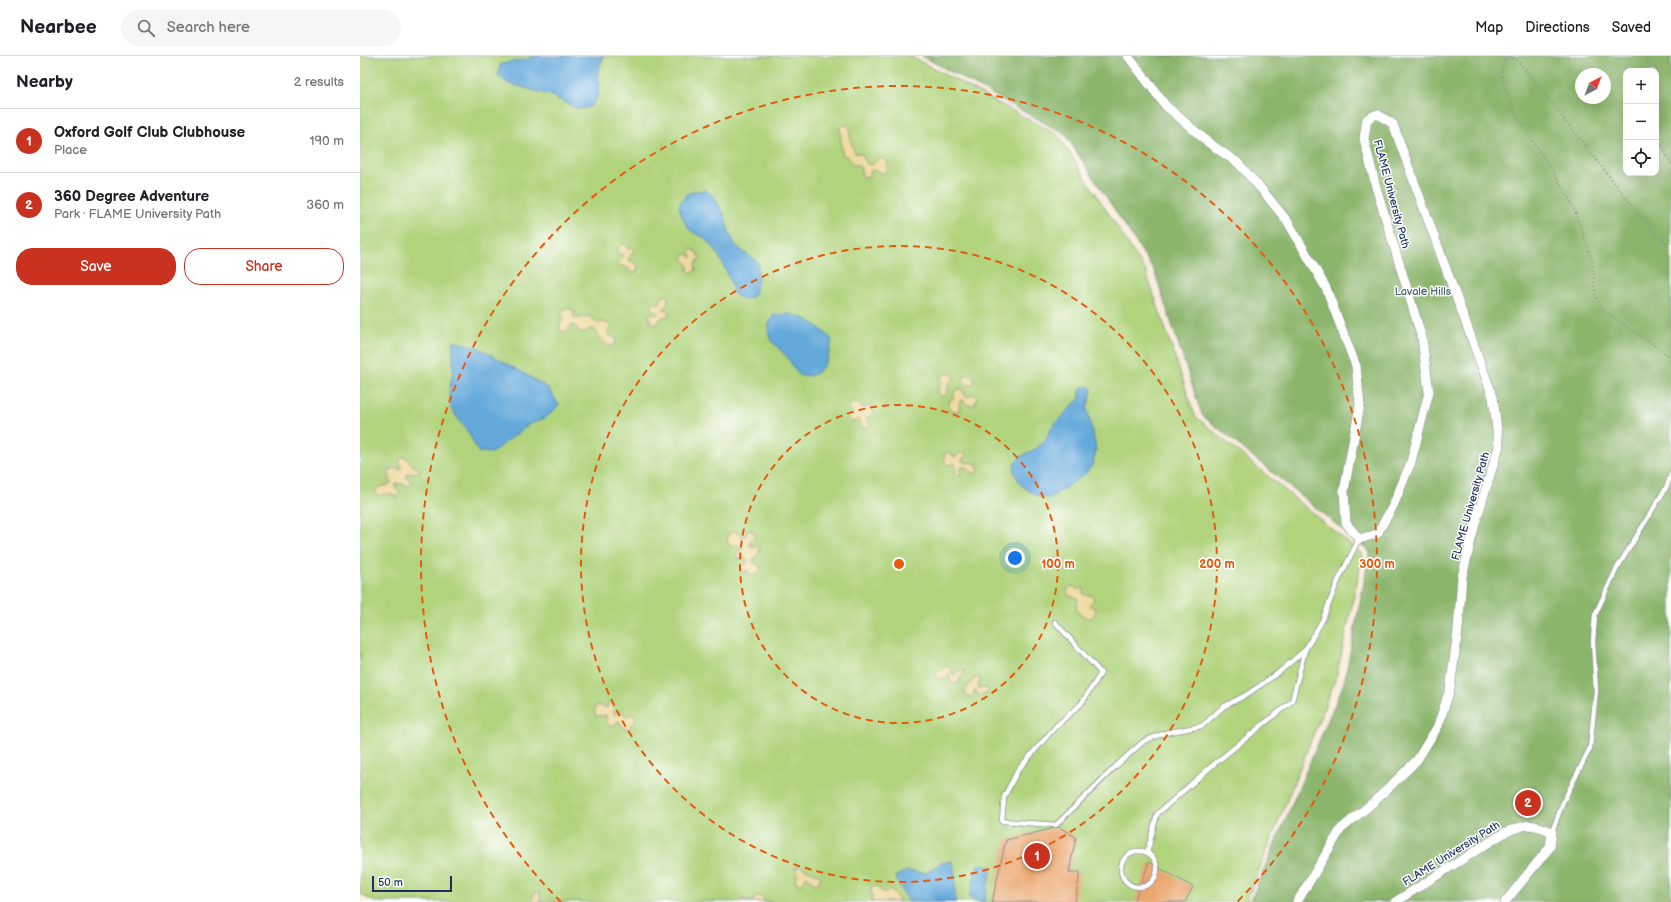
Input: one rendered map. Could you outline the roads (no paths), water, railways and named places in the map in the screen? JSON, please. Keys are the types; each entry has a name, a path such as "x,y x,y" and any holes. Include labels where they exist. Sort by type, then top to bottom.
{"street":[{"path":"1128,56 1166,106 1209,143 1238,163 1263,191 1288,222 1326,288 1356,366 1360,405 1344,491 1346,523 1359,538"},
{"name":"FLAME University Path","path":"1297,902 1341,829 1376,800 1417,760 1438,726 1450,689 1458,630 1462,577 1475,524 1499,446 1493,397 1476,348 1393,124 1377,114 1367,119 1364,139 1376,188 1422,338 1429,392 1412,462 1393,506 1377,534 1359,538"},
{"name":"FLAME University Path","path":"1395,902 1504,833 1522,825 1539,826 1552,832"},
{"path":"1505,902 1550,847 1552,832"}],"lane":[{"path":"1552,832 1563,802 1590,748 1596,691 1594,641 1595,615 1616,570 1667,486 1671,474"},
{"path":"1147,853 1157,814 1213,765 1292,701 1305,650 1322,621 1338,580 1359,538"},
{"path":"1055,622 1101,673 1081,704 1056,726 1018,770 1004,797 1002,821 1056,825 1117,765 1144,741 1165,733 1202,726 1223,707 1246,695 1278,673 1305,650"},
{"path":"1134,852 1147,853 1152,856 1157,867 1155,879 1151,883 1140,888 1127,884 1123,879 1121,872 1123,859 1128,854 1134,852"}],"water":[{"path":"536,56 603,56 598,72 598,94 590,107 578,109 550,95 507,83 498,75 500,65"},
{"path":"706,190 715,198 724,214 728,229 736,246 758,263 758,280 753,296 744,300 734,294 724,266 717,252 706,239 690,230 681,213 679,206 686,195 693,192"},
{"path":"790,314 813,323 832,340 824,365 817,373 800,376 787,357 770,338 768,328 774,315"},
{"path":"453,341 477,347 520,371 548,388 559,405 547,417 528,425 492,453 478,452 469,433 451,409 449,392 453,372"},
{"path":"1084,386 1090,387 1092,391 1087,408 1096,449 1093,464 1085,474 1050,498 1039,497 1021,485 1014,472 1015,462 1022,456 1037,448 1046,440 1051,428 1080,398 1080,390"},
{"path":"952,861 956,902 909,902 897,882 896,876 906,871 926,873 941,863"},
{"path":"978,864 992,867 984,902 969,898"}],"place":[{"name":"360 Degree Adventure","path":"1528,803"},
{"name":"Oxford Golf Club Clubhouse","path":"1037,856"}],"park label":[{"name":"Lavale Hills","path":"1423,291"}]}
